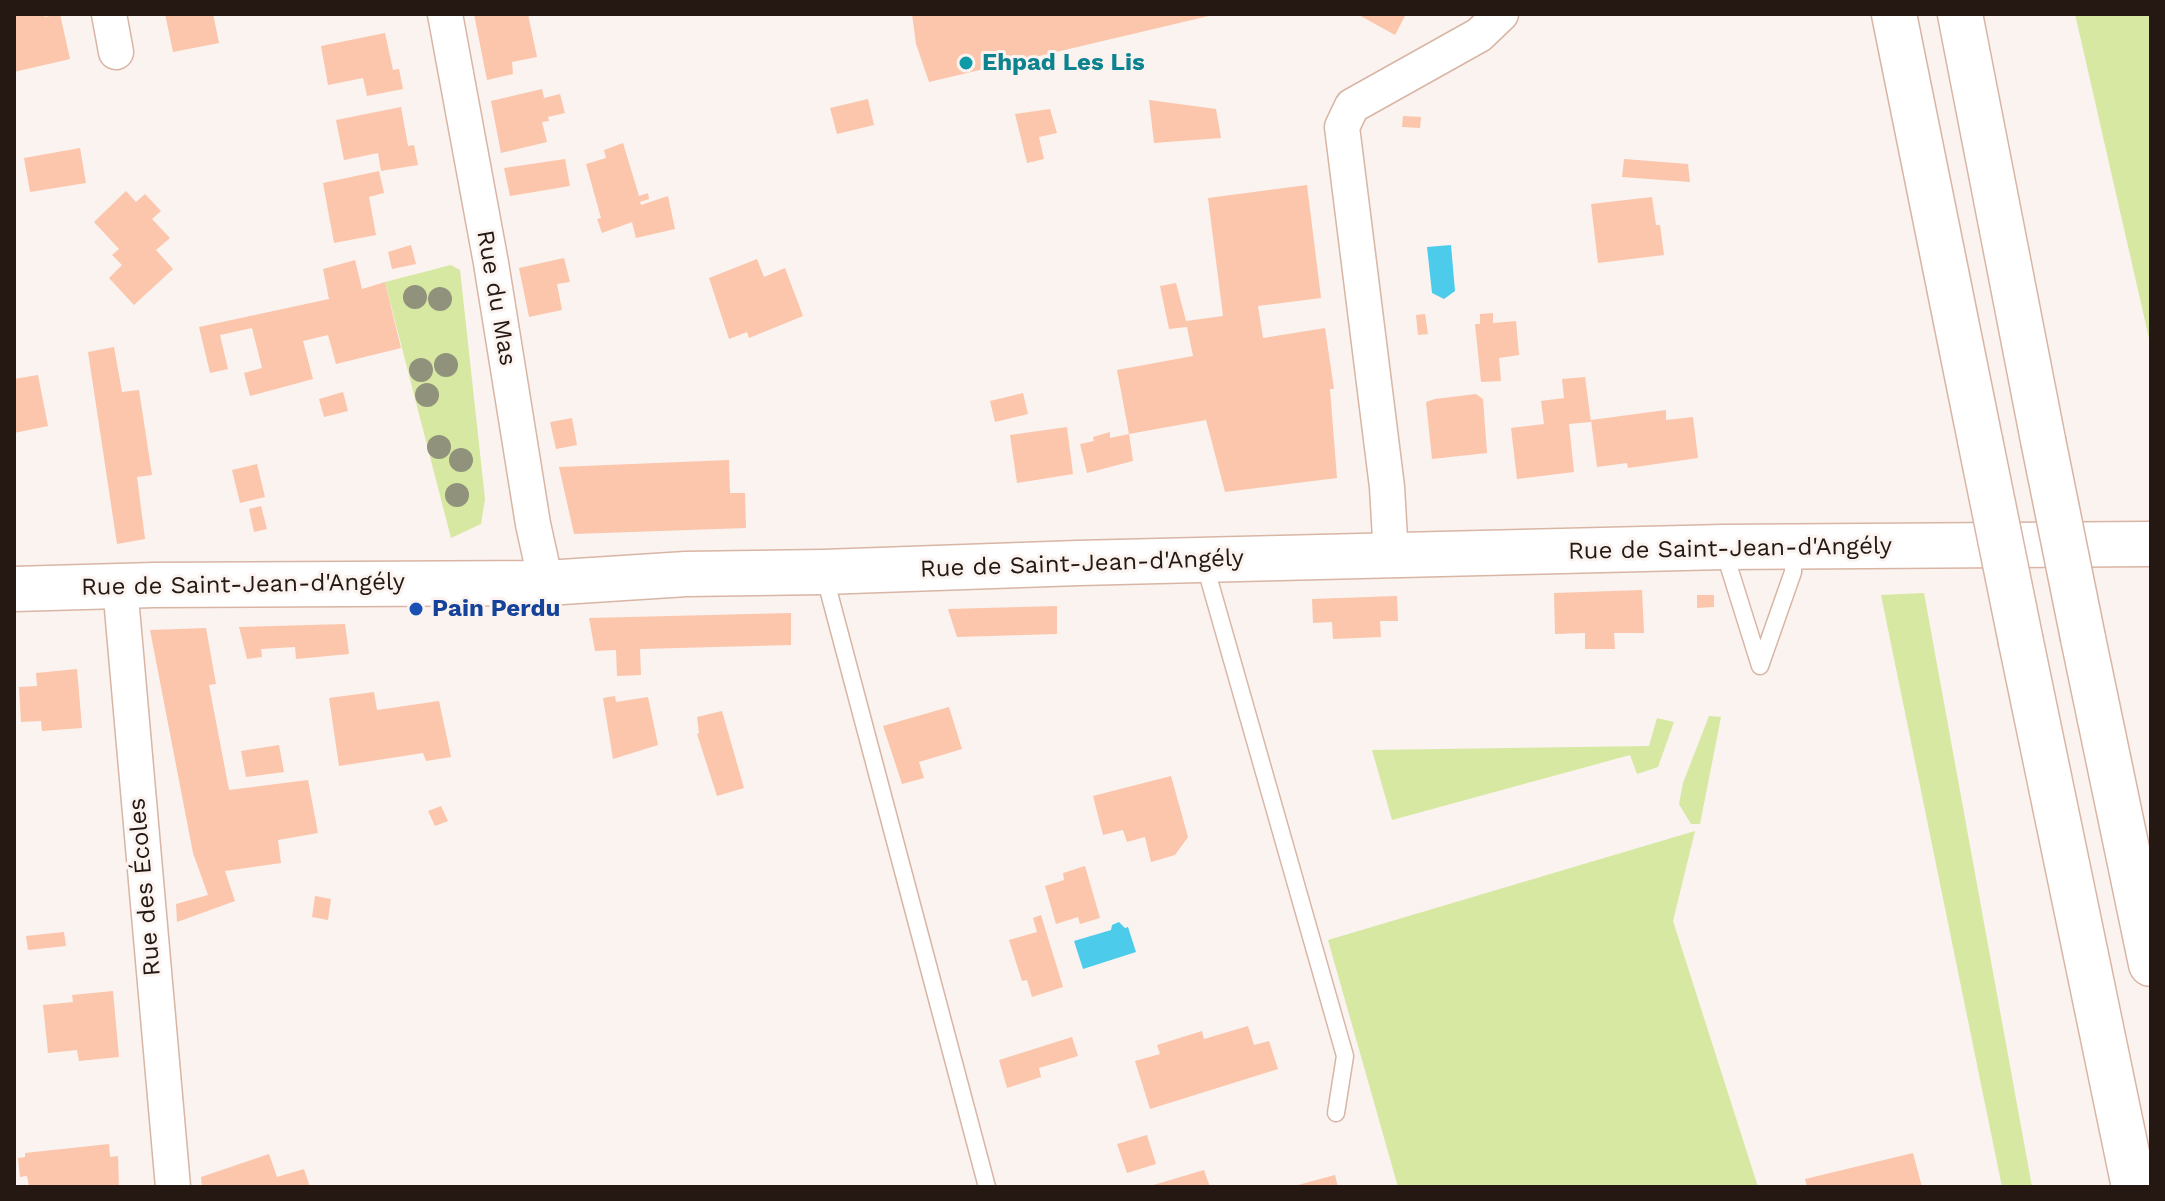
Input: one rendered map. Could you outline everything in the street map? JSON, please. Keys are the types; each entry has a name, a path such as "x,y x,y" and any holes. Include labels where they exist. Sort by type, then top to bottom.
{"main road":[{"path":"1894,14 2134,1187"},
{"path":"1960,14 2043,440 2151,964"},
{"name":"Rue de Saint-Jean-d'Angély","path":"14,589 546,583 686,574 1723,547 2151,544"}],"street":[{"path":"109,14 116,52"},
{"name":"Rue du Mas","path":"445,14 491,263 533,524 546,583"},
{"path":"1391,556 1387,487 1342,127 1352,106 1479,35 1501,14"},
{"name":"Rue des Écoles","path":"120,586 173,1187"}],"lane":[{"path":"1723,547 1760,666 1793,572 1795,546"},
{"path":"1203,560 1345,1056 1336,1113"},
{"path":"823,572 987,1187"}],"green space":[{"path":"2075,14 2151,14 2151,347"},
{"path":"451,265 460,270 485,499 481,524 451,538 385,282"},
{"path":"1924,593 2032,1187 2002,1187 1881,595"},
{"path":"1709,716 1721,717 1700,824 1691,824 1679,804 1683,783"},
{"path":"1657,718 1674,722 1658,767 1637,774 1630,755 1392,820 1372,750 1649,746"},
{"path":"1695,831 1673,921 1758,1187 1398,1187 1328,940"}],"water":[{"path":"1451,245 1455,291 1444,299 1432,293 1427,247"},
{"path":"1119,922 1128,927 1136,952 1083,969 1074,941 1111,930 1112,925"}],"building":[{"path":"14,14 44,14 45,17 60,14 70,59 14,72"},
{"path":"165,14 213,14 219,43 173,52"},
{"path":"474,14 528,14 537,57 512,62 513,74 487,80"},
{"name":"Ehpad Les Lis","path":"912,14 1213,15 929,82 916,44"},
{"path":"1357,14 1406,14 1395,35"},
{"path":"385,33 393,70 399,69 403,89 367,96 363,78 328,85 321,46"},
{"path":"542,89 544,98 560,94 565,113 548,117 549,121 542,122 547,142 501,153 491,101"},
{"path":"868,99 874,125 837,134 830,108"},
{"path":"1149,100 1216,109 1221,138 1154,143"},
{"path":"401,107 408,146 414,145 418,165 381,171 378,153 344,160 336,120"},
{"path":"1050,109 1057,133 1039,137 1044,159 1027,163 1015,114"},
{"path":"1403,116 1421,117 1420,128 1402,127"},
{"path":"623,143 639,196 648,193 649,199 640,202 641,205 668,196 675,229 636,238 632,222 602,233 597,219 601,218 586,164 606,158 604,150"},
{"path":"80,148 86,183 30,192 24,158"},
{"path":"565,159 570,186 510,196 504,168"},
{"path":"1624,159 1688,164 1690,182 1622,177"},
{"path":"379,171 384,193 369,197 376,235 334,243 323,183"},
{"path":"1307,185 1321,298 1258,306 1263,338 1325,328 1334,389 1330,389 1337,478 1225,492 1206,420 1129,434 1117,370 1193,356 1187,327 1169,329 1160,286 1176,283 1186,321 1223,316 1208,198"},
{"path":"126,191 136,202 145,194 161,211 152,219 170,238 156,250 173,269 134,305 109,278 122,265 112,255 119,249 94,222"},
{"path":"1652,197 1664,255 1598,263 1591,204"},
{"path":"411,245 416,264 392,269 388,252"},
{"path":"564,258 570,282 557,284 562,310 529,317 519,268"},
{"path":"757,259 764,277 785,268 803,316 749,338 747,332 729,339 709,278"},
{"path":"355,260 362,289 385,282 401,348 336,364 328,335 303,341 313,379 250,396 244,373 262,368 252,328 220,335 228,369 210,373 199,327 329,299 323,269"},
{"path":"1493,313 1493,323 1516,321 1519,355 1499,358 1501,381 1481,382 1475,324 1480,324 1480,314"},
{"path":"1425,314 1428,334 1418,335 1416,315"},
{"path":"114,347 122,392 139,390 152,475 137,477 145,539 117,544 88,352"},
{"path":"38,375 48,426 14,433 14,379"},
{"path":"1585,377 1591,422 1569,424 1574,472 1517,479 1511,428 1544,424 1541,401 1564,398 1562,379"},
{"path":"343,392 348,411 324,417 319,399"},
{"path":"1023,393 1028,414 995,422 990,401"},
{"path":"1476,394 1483,399 1487,453 1432,459 1426,402"},
{"path":"1666,410 1666,420 1693,417 1698,458 1628,468 1627,463 1597,467 1591,420"},
{"path":"572,418 577,445 556,449 550,422"},
{"path":"1067,427 1073,474 1017,483 1010,435"},
{"path":"1110,432 1110,438 1129,434 1133,461 1087,473 1080,444 1094,441 1093,437"},
{"path":"729,460 730,493 745,493 746,528 574,534 559,467"},
{"path":"257,464 265,497 240,503 232,470"},
{"path":"261,506 267,529 254,532 249,509"},
{"path":"1642,590 1644,633 1614,633 1615,649 1585,649 1585,633 1555,634 1554,593"},
{"path":"1697,595 1714,595 1714,607 1697,608"},
{"path":"1397,596 1398,621 1380,621 1381,637 1333,639 1332,622 1313,623 1312,599"},
{"path":"1057,606 1057,634 957,637 948,609"},
{"path":"791,613 791,645 640,649 641,675 617,676 616,650 595,651 589,618"},
{"path":"345,624 349,654 296,659 295,647 261,649 262,657 247,659 239,627"},
{"path":"206,628 216,684 209,685 229,790 308,780 318,833 278,840 281,863 225,871 235,901 177,922 176,904 208,895 193,853 150,630"},
{"path":"77,669 82,728 42,731 41,721 21,722 19,687 37,686 36,673"},
{"path":"374,692 377,710 439,701 451,757 426,761 423,753 339,766 329,698"},
{"path":"615,696 616,702 648,697 658,745 613,759 603,698"},
{"path":"949,707 962,749 919,762 924,778 902,784 883,726"},
{"path":"722,711 744,788 717,796 697,734 697,717"},
{"path":"279,745 284,772 246,777 241,751"},
{"path":"1171,776 1188,837 1175,855 1151,862 1145,837 1127,842 1123,830 1103,835 1093,796"},
{"path":"441,806 448,821 435,826 428,811"},
{"path":"1085,866 1100,918 1080,924 1078,917 1056,924 1045,886 1064,880 1063,873"},
{"path":"315,896 331,899 328,920 312,917"},
{"path":"1041,915 1063,987 1032,997 1027,980 1022,981 1009,940 1037,932 1033,918"},
{"path":"64,932 66,946 28,950 26,936"},
{"path":"113,991 119,1057 79,1061 77,1050 48,1053 43,1005 73,1002 72,995"},
{"path":"1248,1026 1254,1045 1269,1041 1278,1069 1150,1109 1135,1061 1160,1054 1157,1045 1202,1031 1204,1039"},
{"path":"1072,1037 1078,1056 1039,1068 1041,1077 1007,1088 999,1060"},
{"path":"1147,1135 1156,1164 1127,1173 1117,1144"},
{"path":"109,1144 110,1157 118,1156 119,1187 29,1187 27,1176 20,1177 18,1158 25,1157 25,1153"},
{"path":"1913,1153 1922,1187 1807,1187 1805,1179"},
{"path":"269,1154 277,1177 304,1169 310,1187 202,1187 201,1177"},
{"path":"1204,1170 1210,1187 1150,1187 1150,1186"},
{"path":"1335,1175 1338,1187 1294,1187 1294,1186"}],"place":[{"name":"Ehpad Les Lis","path":"966,63"},
{"name":"Pain Perdu","path":"416,609"}]}
